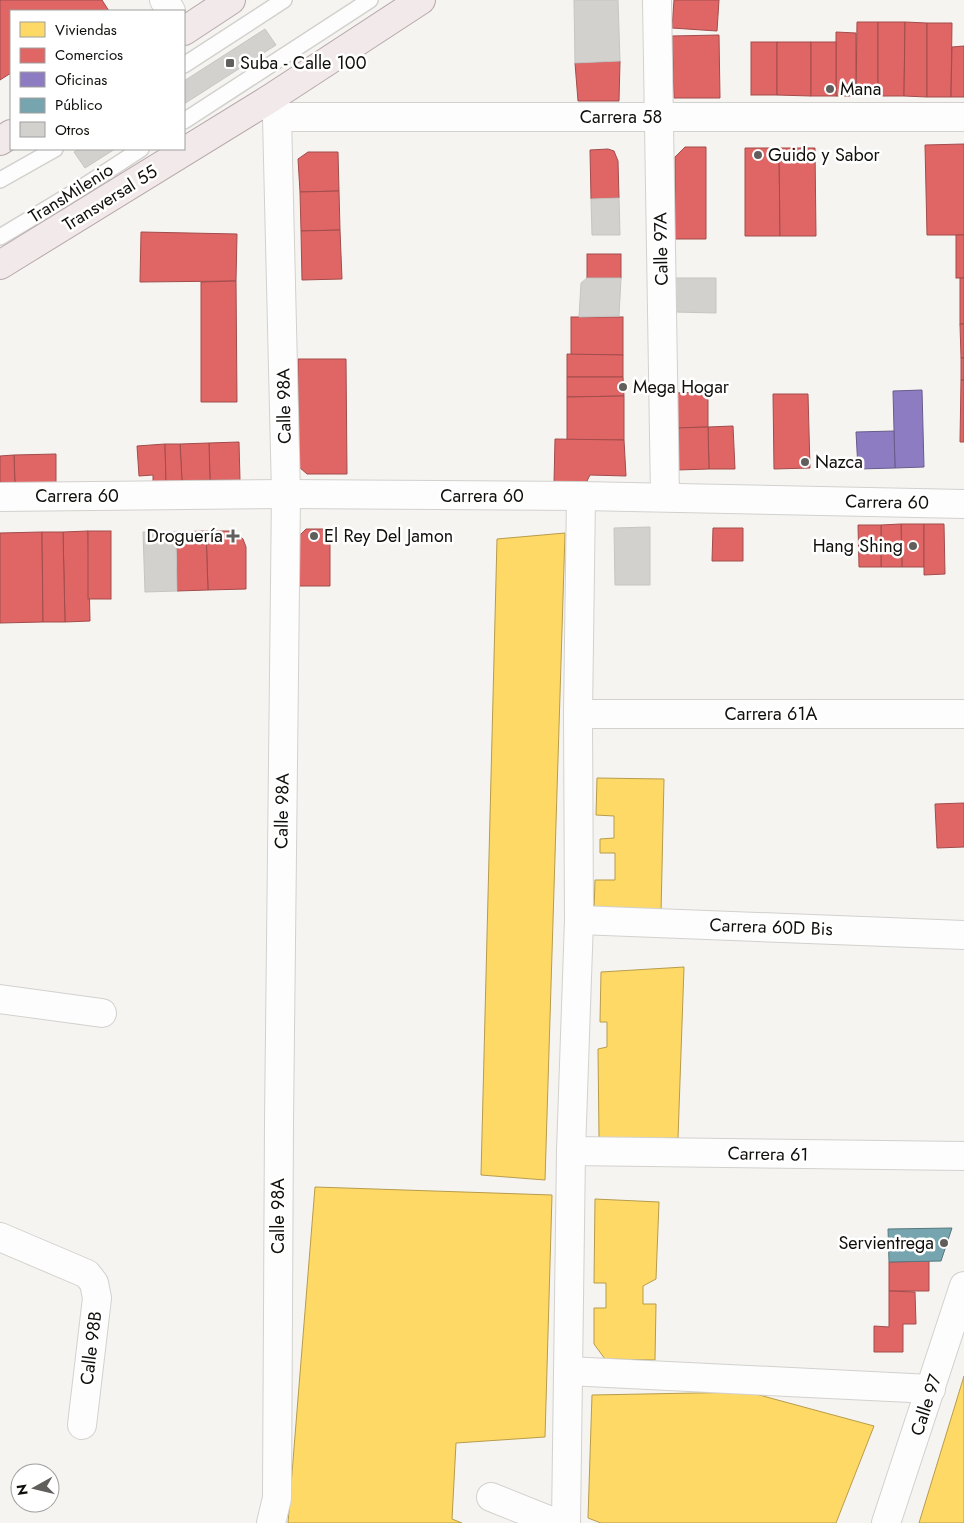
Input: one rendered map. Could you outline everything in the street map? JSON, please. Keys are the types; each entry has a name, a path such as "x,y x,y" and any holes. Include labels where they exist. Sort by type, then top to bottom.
{"main road":[{"path":"185,30 232,0"},
{"name":"Transversal 55","path":"0,265 273,109 422,0"}],"street":[{"name":"Calle 97A","path":"657,0 665,497"},
{"name":"Carrera 58","path":"273,109 659,117 964,117"},
{"name":"Calle 98A","path":"271,1523 277,1498 286,494 273,109"},
{"name":"Carrera 60","path":"0,496 286,494 581,496 964,504"},
{"path":"566,1523 572,1151 579,920 578,714 581,496"},
{"name":"Carrera 61A","path":"578,714 964,714"},
{"name":"Carrera 60D Bis","path":"579,920 964,935"},
{"path":"0,999 102,1013"},
{"name":"Carrera 61","path":"572,1151 964,1156"},
{"name":"Calle 98B","path":"0,1237 87,1274 94,1283 97,1298 82,1425"},
{"name":"Calle 97","path":"886,1523 964,1286"},
{"path":"568,1371 931,1389"},
{"path":"491,1497 556,1523"}],"lane":[{"path":"185,64 284,0"},
{"path":"185,120 370,0"},
{"path":"0,180 53,150"},
{"name":"TransMilenio","path":"0,237 139,150"}],"building: Viviendas":[{"path":"565,533 545,1180 481,1175 497,539"},
{"path":"597,778 664,779 661,913 594,911 595,880 615,880 615,853 600,853 600,839 614,838 614,816 596,815"},
{"path":"684,967 678,1138 610,1140 599,1137 598,1049 607,1047 607,1022 600,1022 601,972"},
{"path":"315,1187 552,1195 545,1437 456,1443 452,1519 462,1523 288,1523"},
{"path":"595,1199 659,1202 656,1279 643,1286 643,1304 656,1304 655,1360 605,1359 594,1344 594,1308 606,1308 606,1283 594,1283"},
{"path":"964,1376 964,1523 919,1523"},
{"path":"748,1392 874,1426 836,1523 601,1523 588,1518 592,1395"}],"building: Comercios":[{"path":"0,0 102,0 108,10 10,10 10,74 0,80"},
{"path":"674,0 719,0 717,31 672,28"},
{"path":"857,22 878,22 878,96 856,96"},
{"path":"878,22 905,22 904,96 878,96"},
{"path":"905,22 927,23 927,97 904,96"},
{"path":"927,23 952,23 951,97 927,97"},
{"path":"836,32 856,33 856,96 836,96"},
{"path":"719,35 720,98 674,98 672,36"},
{"path":"751,42 777,42 777,95 751,95"},
{"path":"777,42 811,42 811,96 777,95"},
{"path":"811,42 836,42 836,96 811,96"},
{"path":"964,46 964,97 951,97 952,47"},
{"path":"620,61 619,101 578,101 575,63"},
{"path":"964,144 964,235 927,235 925,145"},
{"path":"685,147 706,147 706,239 675,239 675,157"},
{"path":"745,148 779,148 780,236 745,236"},
{"path":"779,148 815,148 816,236 780,236"},
{"path":"608,149 614,151 618,161 619,198 591,199 590,150"},
{"path":"308,152 338,152 339,191 300,192 298,159"},
{"path":"339,191 340,230 301,231 300,192"},
{"path":"340,230 342,279 302,280 301,231"},
{"path":"141,232 237,234 236,281 140,282"},
{"path":"956,235 964,235 964,278 956,278"},
{"path":"587,254 621,254 621,278 587,278"},
{"path":"960,278 964,278 964,324 960,324"},
{"path":"236,281 237,402 201,402 201,282"},
{"path":"571,317 623,317 623,355 571,355"},
{"path":"960,324 964,324 964,358 961,358"},
{"path":"567,354 623,355 623,377 567,377"},
{"path":"961,358 964,358 964,380 961,380"},
{"path":"298,359 346,359 347,474 307,474 299,467"},
{"path":"567,377 623,377 624,396 567,397"},
{"path":"961,380 964,380 964,442 960,442"},
{"path":"708,392 708,427 676,428 674,393"},
{"path":"773,394 808,394 810,468 774,469"},
{"path":"624,396 624,440 567,440 567,397"},
{"path":"733,426 735,469 709,469 708,427"},
{"path":"708,427 709,469 677,470 676,428"},
{"path":"555,439 624,440 626,476 590,475 585,485 554,483"},
{"path":"239,442 240,480 210,480 209,443"},
{"path":"209,443 210,480 182,481 180,444"},
{"path":"165,444 166,482 153,482 153,475 139,476 137,446"},
{"path":"165,444 180,444 182,481 166,482"},
{"path":"56,454 56,487 15,487 14,455"},
{"path":"14,455 15,487 0,488 0,456"},
{"name":"Hang Shing","path":"901,524 924,524 924,567 902,567"},
{"path":"901,524 902,567 881,567 881,525"},
{"path":"924,524 944,524 945,574 924,575"},
{"path":"858,525 881,525 881,567 859,567"},
{"path":"713,528 743,528 743,561 712,561"},
{"path":"306,529 330,529 330,586 299,586 298,537"},
{"path":"88,531 90,621 65,622 63,532"},
{"path":"88,531 111,531 111,599 88,599"},
{"path":"206,531 233,531 243,539 246,547 246,589 208,590"},
{"path":"206,531 208,590 177,591 176,532"},
{"path":"42,532 43,622 0,623 0,533"},
{"path":"42,532 63,532 65,622 43,622"},
{"path":"964,803 964,847 937,848 935,804"},
{"path":"929,1261 929,1291 889,1291 889,1262"},
{"path":"889,1291 915,1292 916,1324 903,1324 903,1352 874,1352 874,1326 889,1327"}],"building: Oficinas":[{"path":"922,390 924,467 895,468 893,391"},
{"path":"894,431 895,468 858,469 856,432"}],"building: Público":[{"path":"952,1228 941,1261 889,1262 888,1229"}],"building: Otros":[{"path":"574,0 618,0 620,61 575,63"},
{"name":"Suba - Calle 100","path":"265,29 276,45 185,103 185,80"},
{"path":"77,150 113,150 85,168 74,152"},
{"path":"619,198 620,235 592,235 591,199"},
{"path":"587,278 621,278 619,316 579,317 581,283"},
{"path":"675,278 716,278 716,313 675,312"},
{"path":"650,527 650,585 615,585 614,528"},
{"path":"143,532 176,532 177,591 145,592"}],"place":[{"name":"Suba - Calle 100","path":"230,63"},
{"name":"Mana","path":"830,89"},
{"name":"Guido y Sabor","path":"758,155"},
{"name":"Mega Hogar","path":"623,387"},
{"name":"Nazca","path":"805,462"},
{"name":"Droguería","path":"233,536"},
{"name":"El Rey Del Jamon","path":"314,536"},
{"name":"Hang Shing","path":"913,546"},
{"name":"Servientrega","path":"944,1243"}]}
